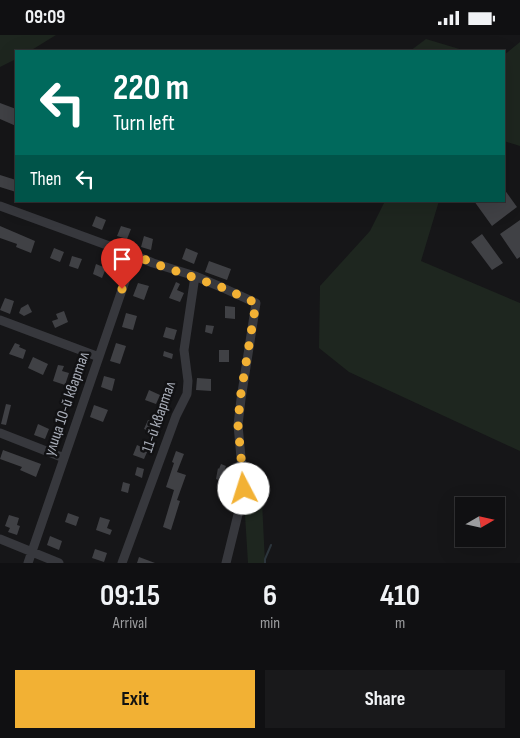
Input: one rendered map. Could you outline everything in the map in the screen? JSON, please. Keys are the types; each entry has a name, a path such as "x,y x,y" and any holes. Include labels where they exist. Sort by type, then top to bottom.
{"street":[{"path":"0,206 195,277 256,303 240,399 238,425 244,489 226,563"},
{"name":"улица 10-й квартал","path":"28,563 134,255"},
{"name":"11-й квартал","path":"122,563 176,416 187,394 188,381 184,350 195,277"},
{"path":"0,320 99,357"},
{"path":"0,433 64,458"},
{"path":"0,539 59,563"}],"shaded area":[{"path":"0,35 56,35 32,50 15,50 15,60 0,67"},
{"path":"426,39 463,50 411,50"},
{"path":"520,42 520,146 505,141 505,54"},
{"path":"384,202 439,202 421,261 520,303 520,451 349,372 319,348 320,286 370,231"},
{"path":"244,499 262,501 265,563 248,563"}],"building":[{"path":"0,103 15,109 15,126 0,119"},
{"path":"0,175 15,180 15,192 0,187"},
{"path":"505,190 517,207 492,226 475,202 505,202"},
{"path":"96,216 106,220 102,230 92,226"},
{"path":"520,220 520,257 517,259 500,234"},
{"path":"0,226 35,241 31,253 16,247 17,244 0,238"},
{"path":"121,226 131,229 127,239 117,236"},
{"path":"482,234 503,263 492,270 471,242"},
{"path":"144,236 153,239 151,250 141,247"},
{"path":"54,248 64,252 60,262 50,258"},
{"path":"186,248 198,253 194,264 182,259"},
{"path":"72,256 82,259 78,269 69,266"},
{"path":"209,261 231,269 227,280 205,272"},
{"path":"96,264 106,268 102,278 93,274"},
{"path":"176,282 180,284 177,290 184,293 180,302 169,298"},
{"path":"138,283 149,286 144,300 133,296"},
{"path":"5,298 14,301 10,314 0,310"},
{"path":"28,304 32,312 24,316 19,313 21,308"},
{"path":"225,306 235,307 235,319 225,318"},
{"path":"64,311 68,322 55,328 52,321 58,319 56,314"},
{"path":"126,313 137,316 133,330 122,327"},
{"path":"206,325 214,326 212,334 205,332"},
{"path":"166,327 177,330 174,340 163,337"},
{"path":"15,343 26,350 23,359 9,354"},
{"path":"116,343 126,346 120,364 110,361"},
{"path":"219,350 229,350 229,362 219,362"},
{"path":"164,351 173,354 172,359 163,356"},
{"path":"33,357 48,364 43,375 28,368"},
{"path":"58,365 64,366 62,371 69,373 65,385 53,381"},
{"path":"104,376 115,379 112,391 101,387"},
{"path":"197,378 211,379 211,391 196,390"},
{"path":"149,390 160,395 156,404 145,400"},
{"path":"6,404 11,405 6,425 1,424"},
{"path":"94,405 108,410 103,422 90,417"},
{"path":"148,420 158,424 155,433 144,429"},
{"path":"38,424 49,429 45,439 34,435"},
{"path":"137,445 148,450 144,459 133,455"},
{"path":"3,450 41,464 36,477 20,470 22,467 0,459"},
{"path":"176,451 184,454 177,472 186,475 177,500 180,501 171,530 163,527 174,490 166,487"},
{"path":"221,464 226,466 224,471 227,471 221,481 216,479 218,468"},
{"path":"137,467 144,469 142,478 135,475"},
{"path":"123,482 130,484 128,493 121,491"},
{"path":"68,513 79,517 76,526 65,522"},
{"path":"9,515 19,518 17,525 20,526 17,535 8,532 10,528 5,526"},
{"path":"100,517 110,520 107,528 112,530 110,535 96,530"},
{"path":"50,536 62,541 59,550 47,545"},
{"path":"95,549 107,553 104,562 92,558"},
{"path":"139,557 155,563 137,563"}],"waterway":[{"path":"265,563 271,545"}],"route":[{"path":"122,289 134,255 221,287 256,303 247,367 240,399 238,425 244,489"}]}
